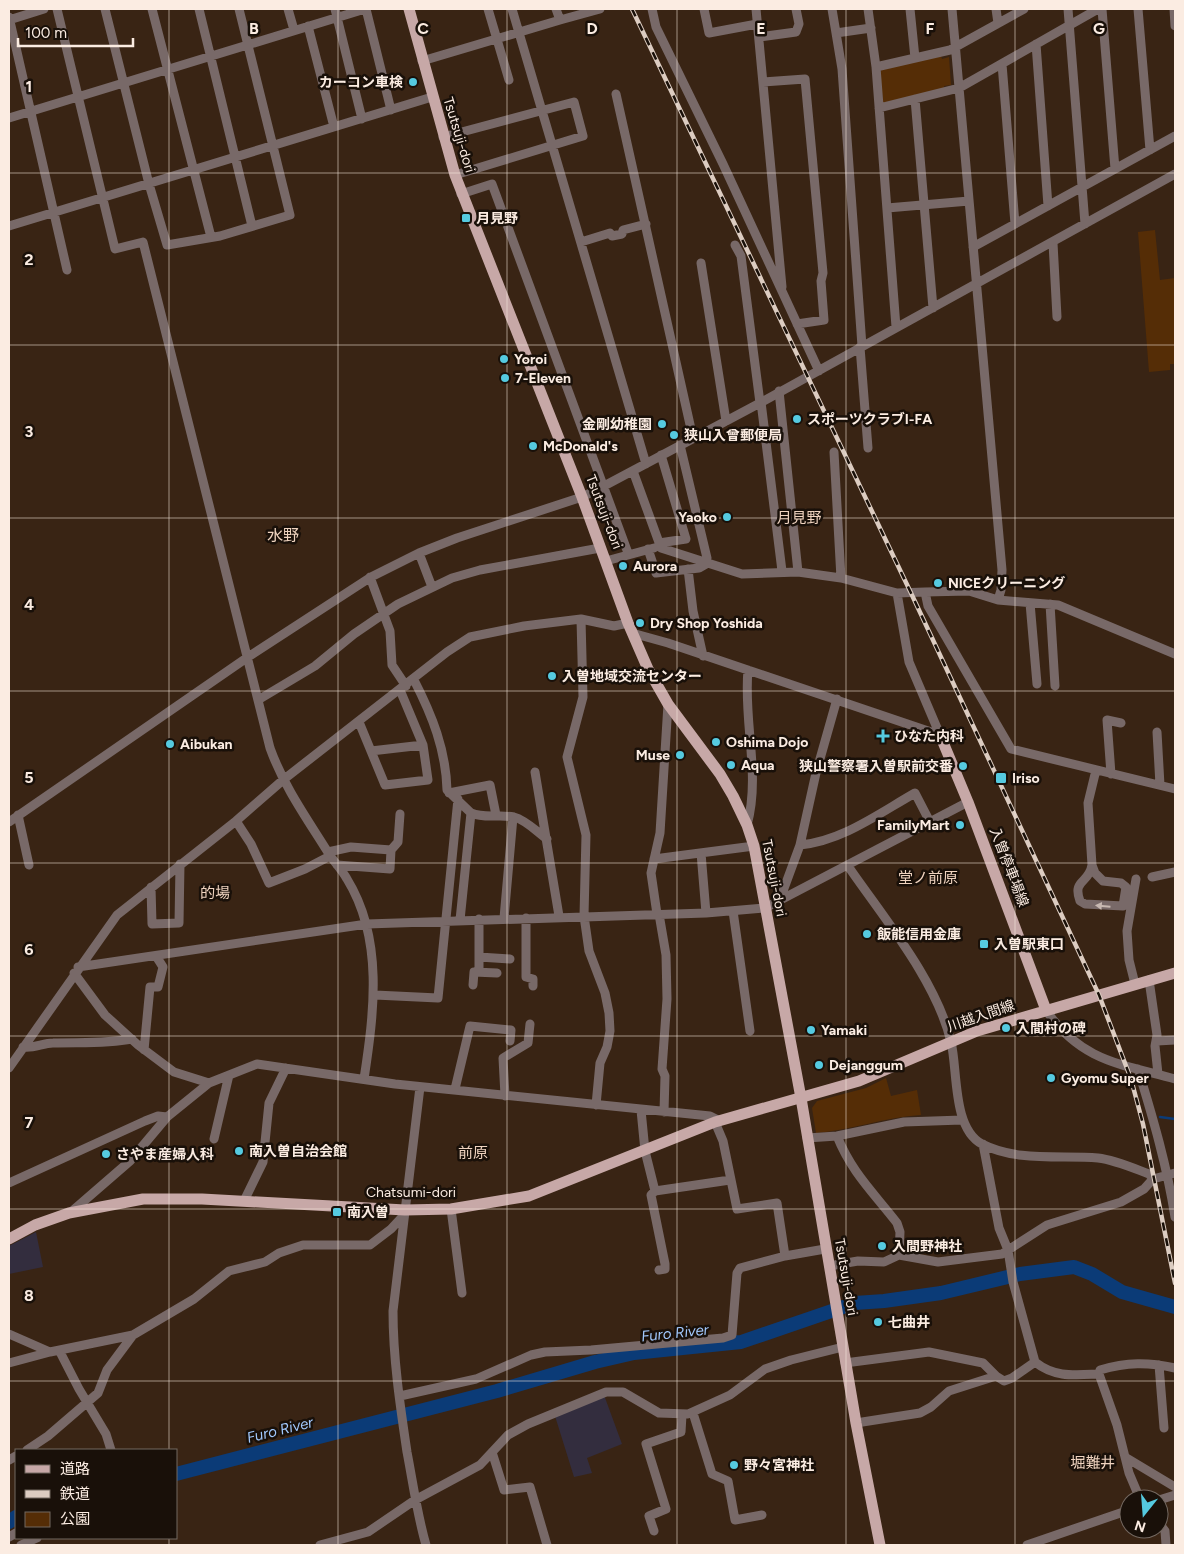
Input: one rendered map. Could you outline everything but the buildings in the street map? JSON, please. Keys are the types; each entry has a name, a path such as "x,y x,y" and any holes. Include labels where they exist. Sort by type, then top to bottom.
{"main road":[{"name":"Tsutsuji-dori","path":"409,9 454,175 582,497 630,628 668,704 720,774 747,825 754,846 764,908 801,1098 845,1363 880,1545"},
{"name":"入曽停車場線","path":"940,735 968,802 1046,1010"},
{"name":"川越入間線","path":"801,1098 859,1080 952,1041 999,1024 1175,973"},
{"name":"Chatsumi-dori","path":"9,1239 35,1225 69,1213 143,1199 244,1201 405,1212 451,1209 529,1196 718,1122 801,1098"}],"street":[{"path":"44,9 9,18 67,270"},
{"path":"57,9 115,249 143,242 270,748 283,780 329,854 348,880 367,924 374,995 364,1080"},
{"path":"104,9 166,245 211,237 290,215 239,9"},
{"path":"152,9 211,237"},
{"path":"198,9 252,226"},
{"path":"288,9 294,30"},
{"path":"9,118 308,26 336,13 365,9 391,110"},
{"path":"488,9 509,80"},
{"path":"512,9 646,464"},
{"path":"556,9 560,20"},
{"path":"422,61 600,9"},
{"path":"652,9 656,27 819,371"},
{"path":"704,9 709,33 757,24"},
{"path":"756,9 782,291"},
{"path":"759,37 796,32 799,24 796,9"},
{"path":"832,9 842,69 868,448"},
{"path":"868,9 876,67 896,327"},
{"path":"910,9 915,58"},
{"path":"952,9 1002,570 1001,590 998,600"},
{"path":"996,9 998,23"},
{"path":"876,67 956,48 1024,9"},
{"path":"1068,9 1085,224"},
{"path":"879,108 959,88 1098,9"},
{"path":"1102,9 1115,169"},
{"path":"1138,9 1150,150"},
{"path":"1174,9 1175,26"},
{"path":"336,13 362,118"},
{"path":"308,26 334,127"},
{"path":"836,33 871,28"},
{"path":"1036,44 1048,206"},
{"path":"1002,64 1015,224"},
{"path":"763,82 805,80 823,273 821,281 824,320 797,324"},
{"path":"616,94 693,438"},
{"path":"9,226 432,97"},
{"path":"915,100 932,308"},
{"path":"443,137 574,102 583,136 454,175"},
{"path":"973,246 1175,136"},
{"path":"9,822 248,657 370,577 419,553 582,497 604,486 819,371 1175,174"},
{"path":"461,194 492,184 628,553"},
{"path":"887,208 969,201"},
{"path":"581,242 610,233 612,236 622,234 623,230 646,224"},
{"path":"1053,242 1057,317"},
{"path":"735,245 741,256 782,571"},
{"path":"701,263 726,421"},
{"path":"779,391 798,572"},
{"path":"648,548 656,573 699,568 706,564 708,558 680,445"},
{"path":"834,452 841,578"},
{"path":"606,561 628,553 686,539 661,455"},
{"path":"633,471 660,546 706,564 742,574 782,571 841,578 897,593 969,591 998,600 1050,604 1108,624 1175,654"},
{"path":"258,700 315,666 383,614 456,576 600,548"},
{"path":"419,553 432,587"},
{"path":"688,569 693,611 703,656"},
{"path":"370,577 390,631 392,665 438,732 448,792 458,799 471,813 483,817 513,817 522,821 547,839"},
{"path":"925,592 928,606 986,703 1007,746 1026,754 1175,789"},
{"path":"897,593 909,662 940,735"},
{"path":"1030,603 1037,684"},
{"path":"1050,604 1055,686"},
{"path":"581,619 583,697 568,757 586,835 584,916 589,951 605,993 609,1013 610,1031 607,1047 600,1063 596,1105"},
{"path":"9,1068 116,915 236,821 283,780 470,637 524,626 581,619 630,628 703,656 940,735"},
{"path":"747,825 752,804 751,742 745,694 748,670"},
{"path":"359,722 385,785 428,780 423,745 407,685"},
{"path":"779,902 800,845 836,699"},
{"path":"664,1112 665,1076 662,1069 667,999 666,955 652,881 654,859 660,833 668,704"},
{"path":"1111,774 1107,720 1120,723"},
{"path":"1157,732 1160,785"},
{"path":"371,751 423,745"},
{"path":"1096,770 1088,803 1092,865 1095,873 1103,881"},
{"path":"536,772 559,916"},
{"path":"448,792 490,785 496,816"},
{"path":"800,845 822,842 839,836 915,793 930,822"},
{"path":"374,995 438,998 458,799"},
{"path":"76,970 367,924 559,916 706,913 764,908 779,902 968,802"},
{"path":"460,920 471,813"},
{"path":"337,865 390,869 391,850 398,842 400,814"},
{"path":"18,815 29,864"},
{"path":"504,918 513,817"},
{"path":"236,821 251,844 269,884 305,870 329,854 351,847 391,850"},
{"path":"654,859 754,846"},
{"path":"701,853 706,913"},
{"path":"151,887 152,924 179,923 180,864"},
{"path":"1083,881 1121,883 1126,886 1123,906 1085,904 1080,901 1076,890 1083,881 1089,877 1092,865"},
{"path":"848,866 919,969 934,995 952,1041 962,1120 977,1140 983,1144 1026,1155 1106,1160 1149,1174 1153,1179"},
{"path":"1152,877 1175,872"},
{"path":"1135,984 1129,960 1127,931 1136,879"},
{"path":"733,911 750,1031"},
{"path":"526,918 526,977 533,979 533,986"},
{"path":"479,920 479,972"},
{"path":"144,1050 150,987 158,987 164,967 156,956"},
{"path":"479,957 510,959"},
{"path":"76,970 105,1015 144,1050 174,1072 209,1083"},
{"path":"474,985 474,972 497,973"},
{"path":"1149,980 1157,1041 1155,1046 1158,1074"},
{"path":"1046,1010 1067,1036 1083,1049 1110,1061 1175,1079"},
{"path":"505,1096 503,1058 528,1043 530,1024"},
{"path":"455,1089 470,1026 511,1030 510,1041"},
{"path":"23,1047 29,1048 51,1042 98,1044 132,1039"},
{"path":"1157,1041 1175,1040"},
{"path":"69,1213 130,1161 167,1117 209,1083 257,1064 420,1087 710,1116 718,1122 737,1209 777,1203 785,1256"},
{"path":"244,1201 264,1162 269,1103 286,1068"},
{"path":"1138,1069 1172,1174 1175,1217"},
{"path":"214,1139 229,1075"},
{"path":"420,1087 393,1311 400,1406 414,1500 426,1545"},
{"path":"641,1110 646,1151 655,1191"},
{"path":"9,1183 145,1120 158,1116 167,1117"},
{"path":"807,1138 837,1136 904,1122 962,1120"},
{"path":"837,1136 847,1160 859,1178 897,1223 900,1232 899,1255"},
{"path":"983,1144 1000,1228 1008,1250 1009,1266 1035,1362 1045,1370 1054,1373 1099,1374"},
{"path":"829,1266 858,1261 884,1262 899,1255 938,1262 1002,1254 1047,1225 1121,1202 1144,1189 1153,1179 1172,1174"},
{"path":"659,1270 665,1269 665,1264 651,1195 655,1191 730,1180"},
{"path":"451,1209 462,1293"},
{"path":"9,1363 55,1351 133,1335 194,1300 229,1271 264,1262 279,1253 303,1245 370,1245 390,1229 405,1212"},
{"path":"400,1396 476,1379 531,1355 545,1352 637,1347 723,1338 732,1335 737,1273 740,1268 826,1248"},
{"path":"9,1334 55,1351 88,1402 106,1434 111,1449"},
{"path":"28,1449 48,1436 98,1393 108,1370 133,1335"},
{"path":"320,1545 368,1532 414,1500 480,1465 508,1435 528,1424 606,1392 623,1392 659,1413 682,1415 693,1413 730,1395 765,1369 791,1360 843,1347"},
{"path":"845,1363 929,1352 983,1362 996,1376 1008,1381 1035,1362"},
{"path":"1099,1374 1100,1370 1127,1363 1175,1368"},
{"path":"1159,1365 1164,1428"},
{"path":"1099,1374 1117,1425 1124,1457 1136,1489"},
{"path":"856,1423 920,1413 931,1407 949,1391 996,1376"},
{"path":"693,1413 712,1474 728,1481 735,1520 762,1515"},
{"path":"654,1531 649,1516 666,1509 646,1444 682,1432 682,1415"},
{"path":"492,1452 504,1490 530,1487 547,1545"},
{"path":"1124,1457 1175,1487"},
{"path":"1027,1545 1119,1513"},
{"path":"21,1545 35,1539"}],"shaded area":[{"path":"36,1232 43,1267 9,1274 9,1246"},
{"path":"604,1395 622,1444 587,1458 592,1473 574,1477 555,1416"}],"green space":[{"path":"941,56 942,59 949,57 951,85 944,86 944,89 883,103 880,73 882,69"},
{"path":"1155,230 1160,280 1175,278 1175,364 1170,364 1170,370 1149,372 1138,232"},
{"path":"886,1078 891,1096 917,1090 921,1115 894,1118 816,1133 812,1108 817,1101 866,1088"}],"waterway":[{"path":"1160,1117 1175,1119"},
{"name":"Furo River","path":"178,1473 497,1391 595,1362 634,1353 741,1342 855,1303 941,1293 1020,1274 1074,1267 1092,1274 1122,1292 1175,1307"},
{"name":"Furo River","path":"9,1522 15,1518"}],"railway":[{"path":"632,9 911,593 1099,995 1131,1079 1143,1124 1175,1283"}],"place":[{"name":"カーコン車検","path":"413,82"},
{"name":"月見野","path":"466,218"},
{"name":"Yoroi","path":"504,359"},
{"name":"7-Eleven","path":"505,378"},
{"name":"スポーツクラブI-FA","path":"797,419"},
{"name":"金剛幼稚園","path":"662,424"},
{"name":"狭山入曾郵便局","path":"674,435"},
{"name":"McDonald's","path":"533,446"},
{"name":"Yaoko","path":"727,517"},
{"name":"Aurora","path":"623,566"},
{"name":"NICEクリーニング","path":"938,583"},
{"name":"Dry Shop Yoshida","path":"640,623"},
{"name":"入曽地域交流センター","path":"552,676"},
{"name":"ひなた内科","path":"883,736"},
{"name":"Oshima Dojo","path":"716,742"},
{"name":"Aibukan","path":"170,744"},
{"name":"Muse","path":"680,755"},
{"name":"Aqua","path":"731,765"},
{"name":"狭山警察署入曽駅前交番","path":"963,766"},
{"name":"Iriso","path":"1001,778"},
{"name":"FamilyMart","path":"960,825"},
{"name":"飯能信用金庫","path":"867,934"},
{"name":"入曽駅東口","path":"984,944"},
{"name":"入間村の碑","path":"1006,1028"},
{"name":"Yamaki","path":"811,1030"},
{"name":"Dejanggum","path":"819,1065"},
{"name":"Gyomu Super","path":"1051,1078"},
{"name":"南入曽自治会館","path":"239,1151"},
{"name":"さやま産婦人科","path":"106,1154"},
{"name":"南入曽","path":"337,1212"},
{"name":"入間野神社","path":"882,1246"},
{"name":"七曲井","path":"878,1322"},
{"name":"野々宮神社","path":"734,1465"}],"district":[{"name":"月見野","path":"799,518"},
{"name":"水野","path":"283,535"},
{"name":"堂ノ前原","path":"928,878"},
{"name":"的場","path":"215,893"},
{"name":"前原","path":"473,1153"},
{"name":"堀難井","path":"1093,1463"}]}
